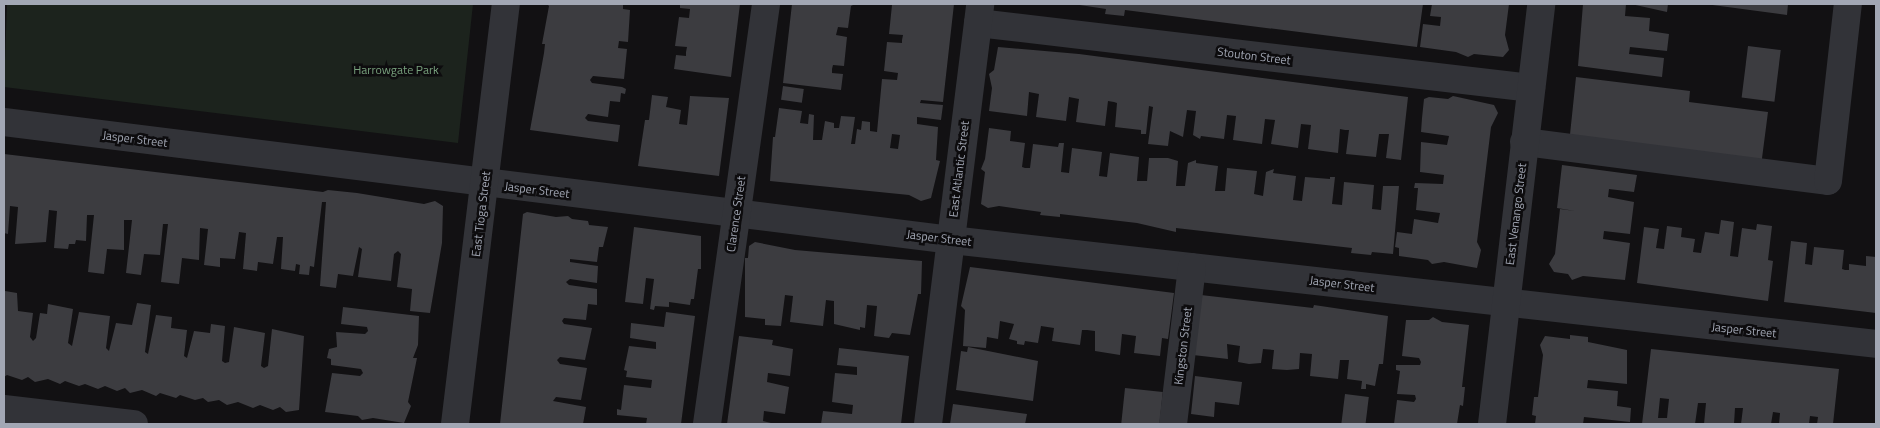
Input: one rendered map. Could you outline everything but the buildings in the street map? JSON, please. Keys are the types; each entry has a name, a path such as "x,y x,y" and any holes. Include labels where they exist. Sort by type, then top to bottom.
{"street":[{"name":"East Tioga Street","path":"455,424 506,4"},
{"name":"Clarence Street","path":"707,424 766,4"},
{"name":"East Venango Street","path":"1492,424 1524,142 1542,4"},
{"path":"1524,142 1828,182 1848,4"},
{"name":"Stouton Street","path":"979,13 1531,88"},
{"name":"East Atlantic Street","path":"928,424 979,13"},
{"name":"Jasper Street","path":"4,122 950,240 1876,344"},
{"name":"Kingston Street","path":"1173,424 1192,267"},
{"path":"4,409 134,424"}],"green space":[{"name":"Harrowgate Park","path":"7,4 473,4 458,143 4,87"}]}
